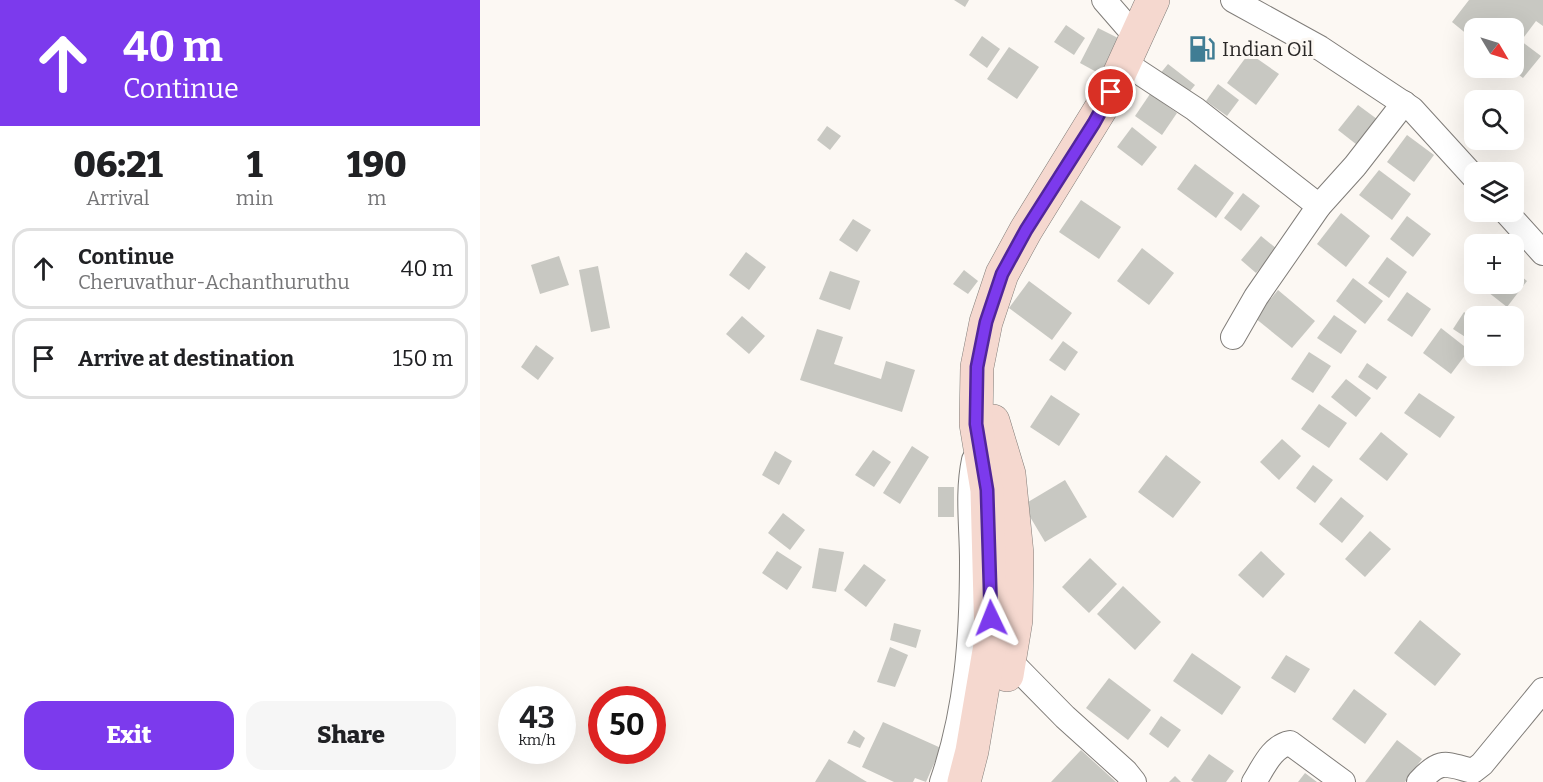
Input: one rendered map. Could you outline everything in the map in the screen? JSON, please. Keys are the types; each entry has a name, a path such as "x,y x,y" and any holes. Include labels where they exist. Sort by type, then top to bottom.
{"main road":[{"path":"964,782 972,751 992,639 987,490 976,424 977,367 986,322 1002,274 1031,221 1094,123 1131,51 1153,0"},
{"path":"977,367 1009,474 1017,554 1016,620 994,751 984,782"}],"street":[{"path":"1104,0 1131,51 1204,116 1319,206"},
{"path":"1233,0 1320,48 1404,103 1464,166"},
{"path":"1233,337 1256,297 1319,206 1355,166 1404,103"},
{"path":"1515,222 1543,253"},
{"path":"942,782 963,705 970,643 972,559 970,478 978,437"},
{"path":"1009,660 1134,782"},
{"path":"1419,782 1437,765 1448,763 1473,771 1482,764 1543,690"},
{"path":"1254,782 1276,749 1290,742 1343,782"}],"building":[{"path":"954,0 969,0 965,7"},
{"path":"1469,0 1543,0 1543,26 1536,21 1524,37 1524,18 1464,18 1464,32 1452,22"},
{"path":"1066,25 1085,38 1074,55 1054,42"},
{"path":"1098,28 1120,39 1102,75 1080,63"},
{"path":"982,36 1000,49 987,68 969,55"},
{"path":"1524,43 1541,56 1524,77"},
{"path":"1009,47 1039,67 1017,99 987,79"},
{"path":"1249,53 1279,74 1256,105 1227,83"},
{"path":"1168,64 1195,85 1186,96 1159,75"},
{"path":"1218,84 1239,100 1227,116 1206,101"},
{"path":"1150,94 1177,113 1162,135 1135,116"},
{"path":"1358,105 1381,122 1361,148 1338,130"},
{"path":"827,126 841,136 830,150 817,140"},
{"path":"1132,127 1157,147 1142,166 1117,147"},
{"path":"1407,135 1434,155 1414,182 1387,162"},
{"path":"1195,164 1234,193 1216,218 1177,189"},
{"path":"1379,170 1411,194 1392,220 1359,195"},
{"path":"1243,193 1260,206 1241,231 1224,218"},
{"path":"1081,200 1121,227 1099,259 1059,232"},
{"path":"1341,213 1370,236 1346,267 1317,244"},
{"path":"1407,216 1431,234 1413,257 1390,239"},
{"path":"853,219 871,230 857,252 839,240"},
{"path":"1261,236 1277,249 1256,273 1241,260"},
{"path":"1142,248 1174,273 1149,305 1117,281"},
{"path":"746,252 766,267 749,290 729,275"},
{"path":"559,256 569,285 540,294 531,265"},
{"path":"1387,257 1407,272 1389,298 1368,283"},
{"path":"598,266 610,328 591,332 579,270"},
{"path":"964,270 978,281 968,294 953,284"},
{"path":"830,271 860,281 850,310 819,299"},
{"path":"1353,278 1383,301 1365,324 1336,301"},
{"path":"1029,281 1072,313 1052,340 1009,308"},
{"path":"1278,290 1315,321 1292,348 1255,318"},
{"path":"1407,292 1431,309 1412,337 1387,320"},
{"path":"1490,294 1517,294 1506,306"},
{"path":"1464,312 1464,336 1453,329"},
{"path":"1334,315 1357,331 1341,354 1317,338"},
{"path":"742,316 765,336 749,354 726,334"},
{"path":"1441,328 1464,346 1464,357 1451,374 1423,353"},
{"path":"817,329 843,337 834,364 881,379 886,361 915,370 902,412 800,380"},
{"path":"1063,341 1078,352 1065,371 1049,360"},
{"path":"536,345 554,358 538,380 521,367"},
{"path":"1309,352 1331,366 1313,393 1291,379"},
{"path":"1367,363 1387,377 1377,390 1358,377"},
{"path":"1346,379 1371,398 1356,417 1331,397"},
{"path":"1419,393 1455,417 1440,438 1404,413"},
{"path":"1051,395 1080,414 1059,446 1030,427"},
{"path":"1319,404 1347,423 1329,448 1301,429"},
{"path":"1381,432 1408,454 1387,481 1359,459"},
{"path":"1282,439 1301,456 1279,480 1260,462"},
{"path":"912,446 929,457 900,504 883,493"},
{"path":"873,450 891,462 874,487 855,475"},
{"path":"775,451 792,461 779,485 762,475"},
{"path":"1166,455 1201,482 1173,518 1138,492"},
{"path":"1313,465 1333,480 1315,503 1296,488"},
{"path":"1065,480 1087,517 1045,542 1023,505"},
{"path":"938,487 954,487 954,517 938,517"},
{"path":"1341,497 1364,516 1342,543 1319,524"},
{"path":"783,513 805,530 790,550 768,533"},
{"path":"1370,531 1391,549 1365,577 1345,559"},
{"path":"819,548 844,552 836,592 812,588"},
{"path":"777,551 802,567 787,590 762,573"},
{"path":"1261,551 1285,574 1263,598 1238,575"},
{"path":"1090,558 1117,584 1089,613 1062,587"},
{"path":"864,564 886,580 866,607 844,590"},
{"path":"1123,586 1161,622 1135,650 1097,614"},
{"path":"1420,620 1461,654 1435,686 1394,653"},
{"path":"894,623 921,630 916,648 890,640"},
{"path":"890,647 908,655 895,687 877,682"},
{"path":"1192,653 1241,687 1222,715 1173,681"},
{"path":"1286,655 1310,669 1295,693 1271,678"},
{"path":"1109,678 1151,710 1128,740 1086,708"},
{"path":"1354,689 1387,714 1365,744 1332,719"},
{"path":"1161,716 1181,730 1168,748 1149,734"},
{"path":"883,722 941,748 926,782 915,778 913,782 894,782 862,767"},
{"path":"854,730 865,738 860,748 847,743"},
{"path":"1397,740 1422,759 1405,782 1365,782"},
{"path":"1081,750 1116,782 1051,782"},
{"path":"1209,754 1234,771 1226,782 1194,782 1191,780"},
{"path":"829,759 867,782 815,782"},
{"path":"1305,773 1317,782 1298,782"},
{"path":"1175,776 1181,782 1169,782"}],"place":[{"name":"Indian Oil","path":"1202,49"}],"route":[{"path":"991,618 987,490 976,424 977,367 986,322 1002,274 1026,230 1111,92"}]}
